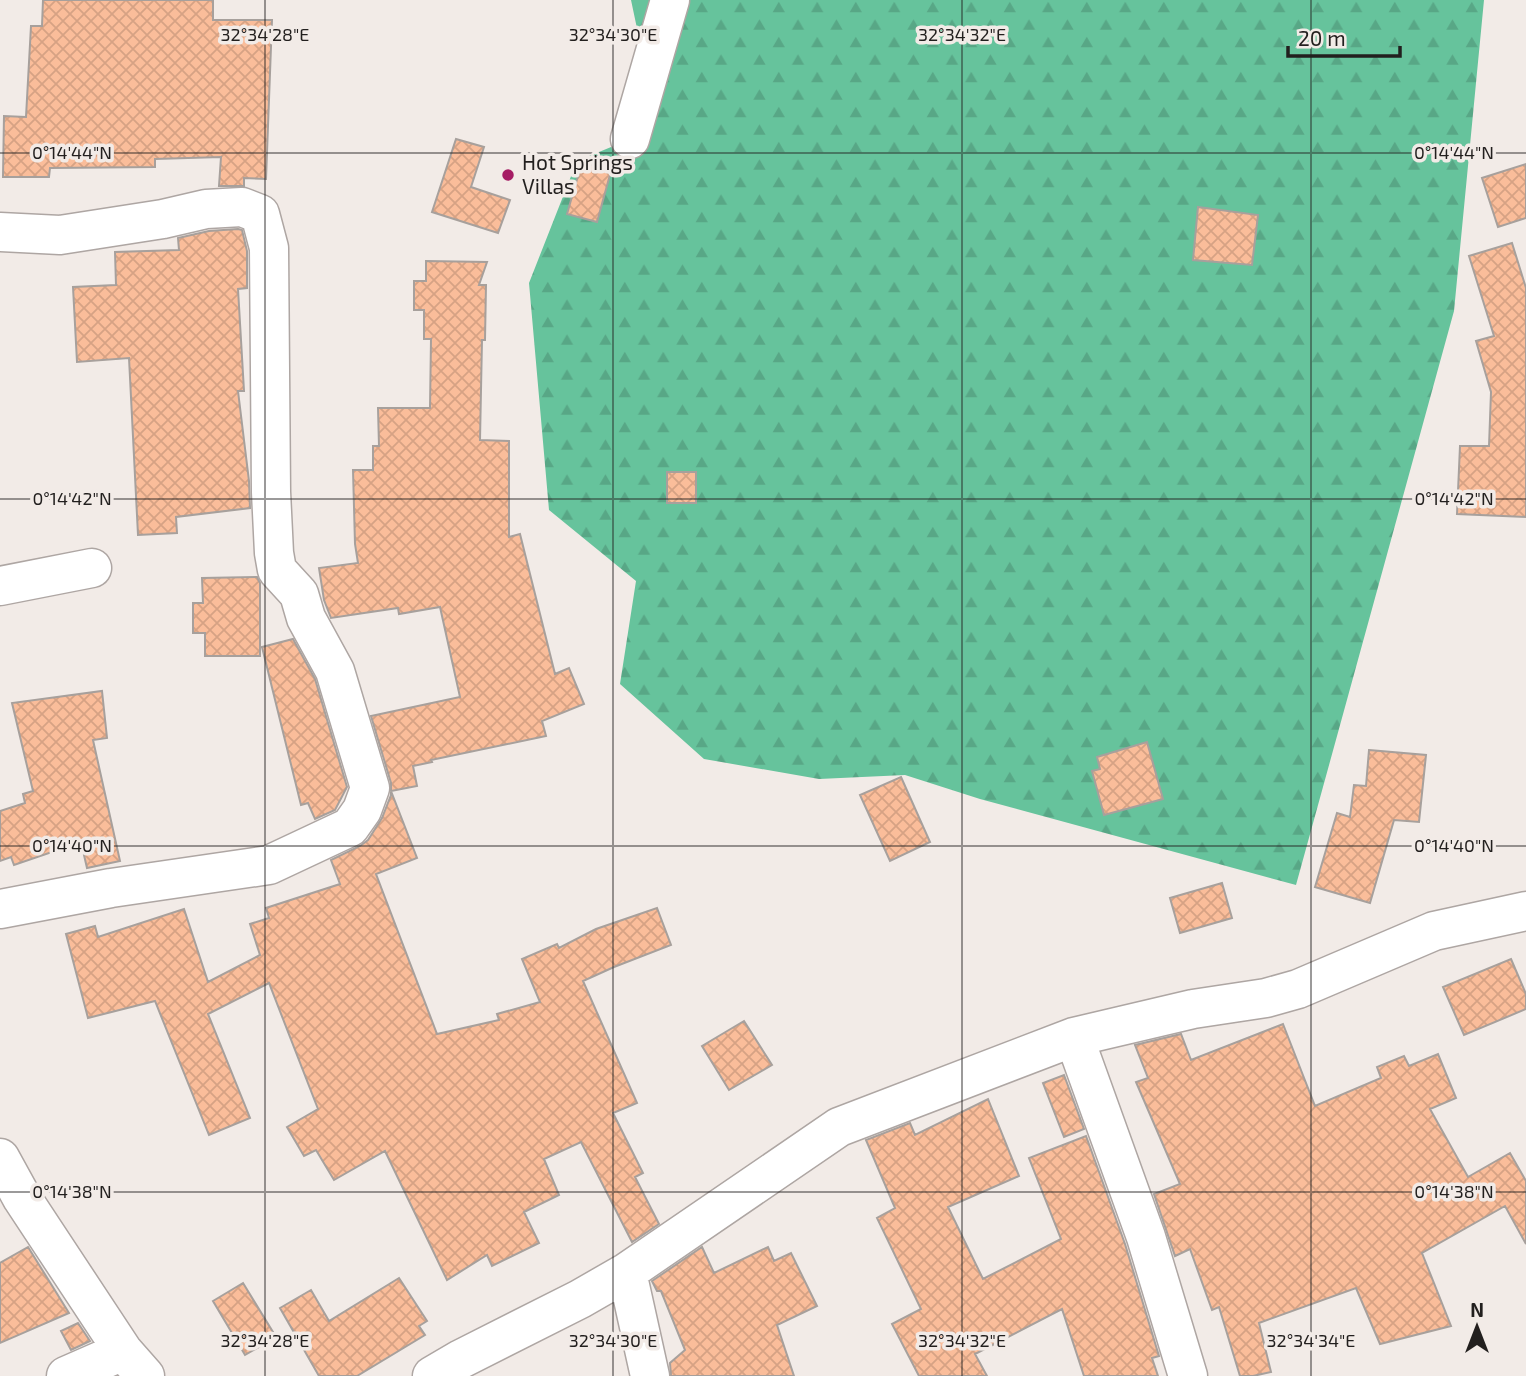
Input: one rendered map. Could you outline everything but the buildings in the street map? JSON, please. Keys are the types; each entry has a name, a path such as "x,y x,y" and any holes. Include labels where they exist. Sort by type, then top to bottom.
{"street":[{"path":"630,139 670,0"},
{"path":"0,232 60,235 163,219 206,209 242,207 260,214 269,248 271,492 277,570 299,594 306,618 335,671 370,788 362,810 350,827 269,865 111,888 0,909"},
{"path":"0,586 92,568"},
{"path":"432,1376 627,1272 839,1126 1074,1037 1193,1009 1266,998 1298,989 1434,931 1526,911"},
{"path":"1074,1037 1146,1237 1188,1376"},
{"path":"0,1158 11,1202 134,1364 66,1376"},
{"path":"627,1272 650,1376"}],"green space":[{"path":"631,0 1484,0 1454,311 1296,885 980,799 905,775 819,779 704,759 620,684 636,581 549,510 529,283 577,161 616,145 646,71"}],"place":[{"name":"Hot Springs Villas","path":"508,175"}]}
